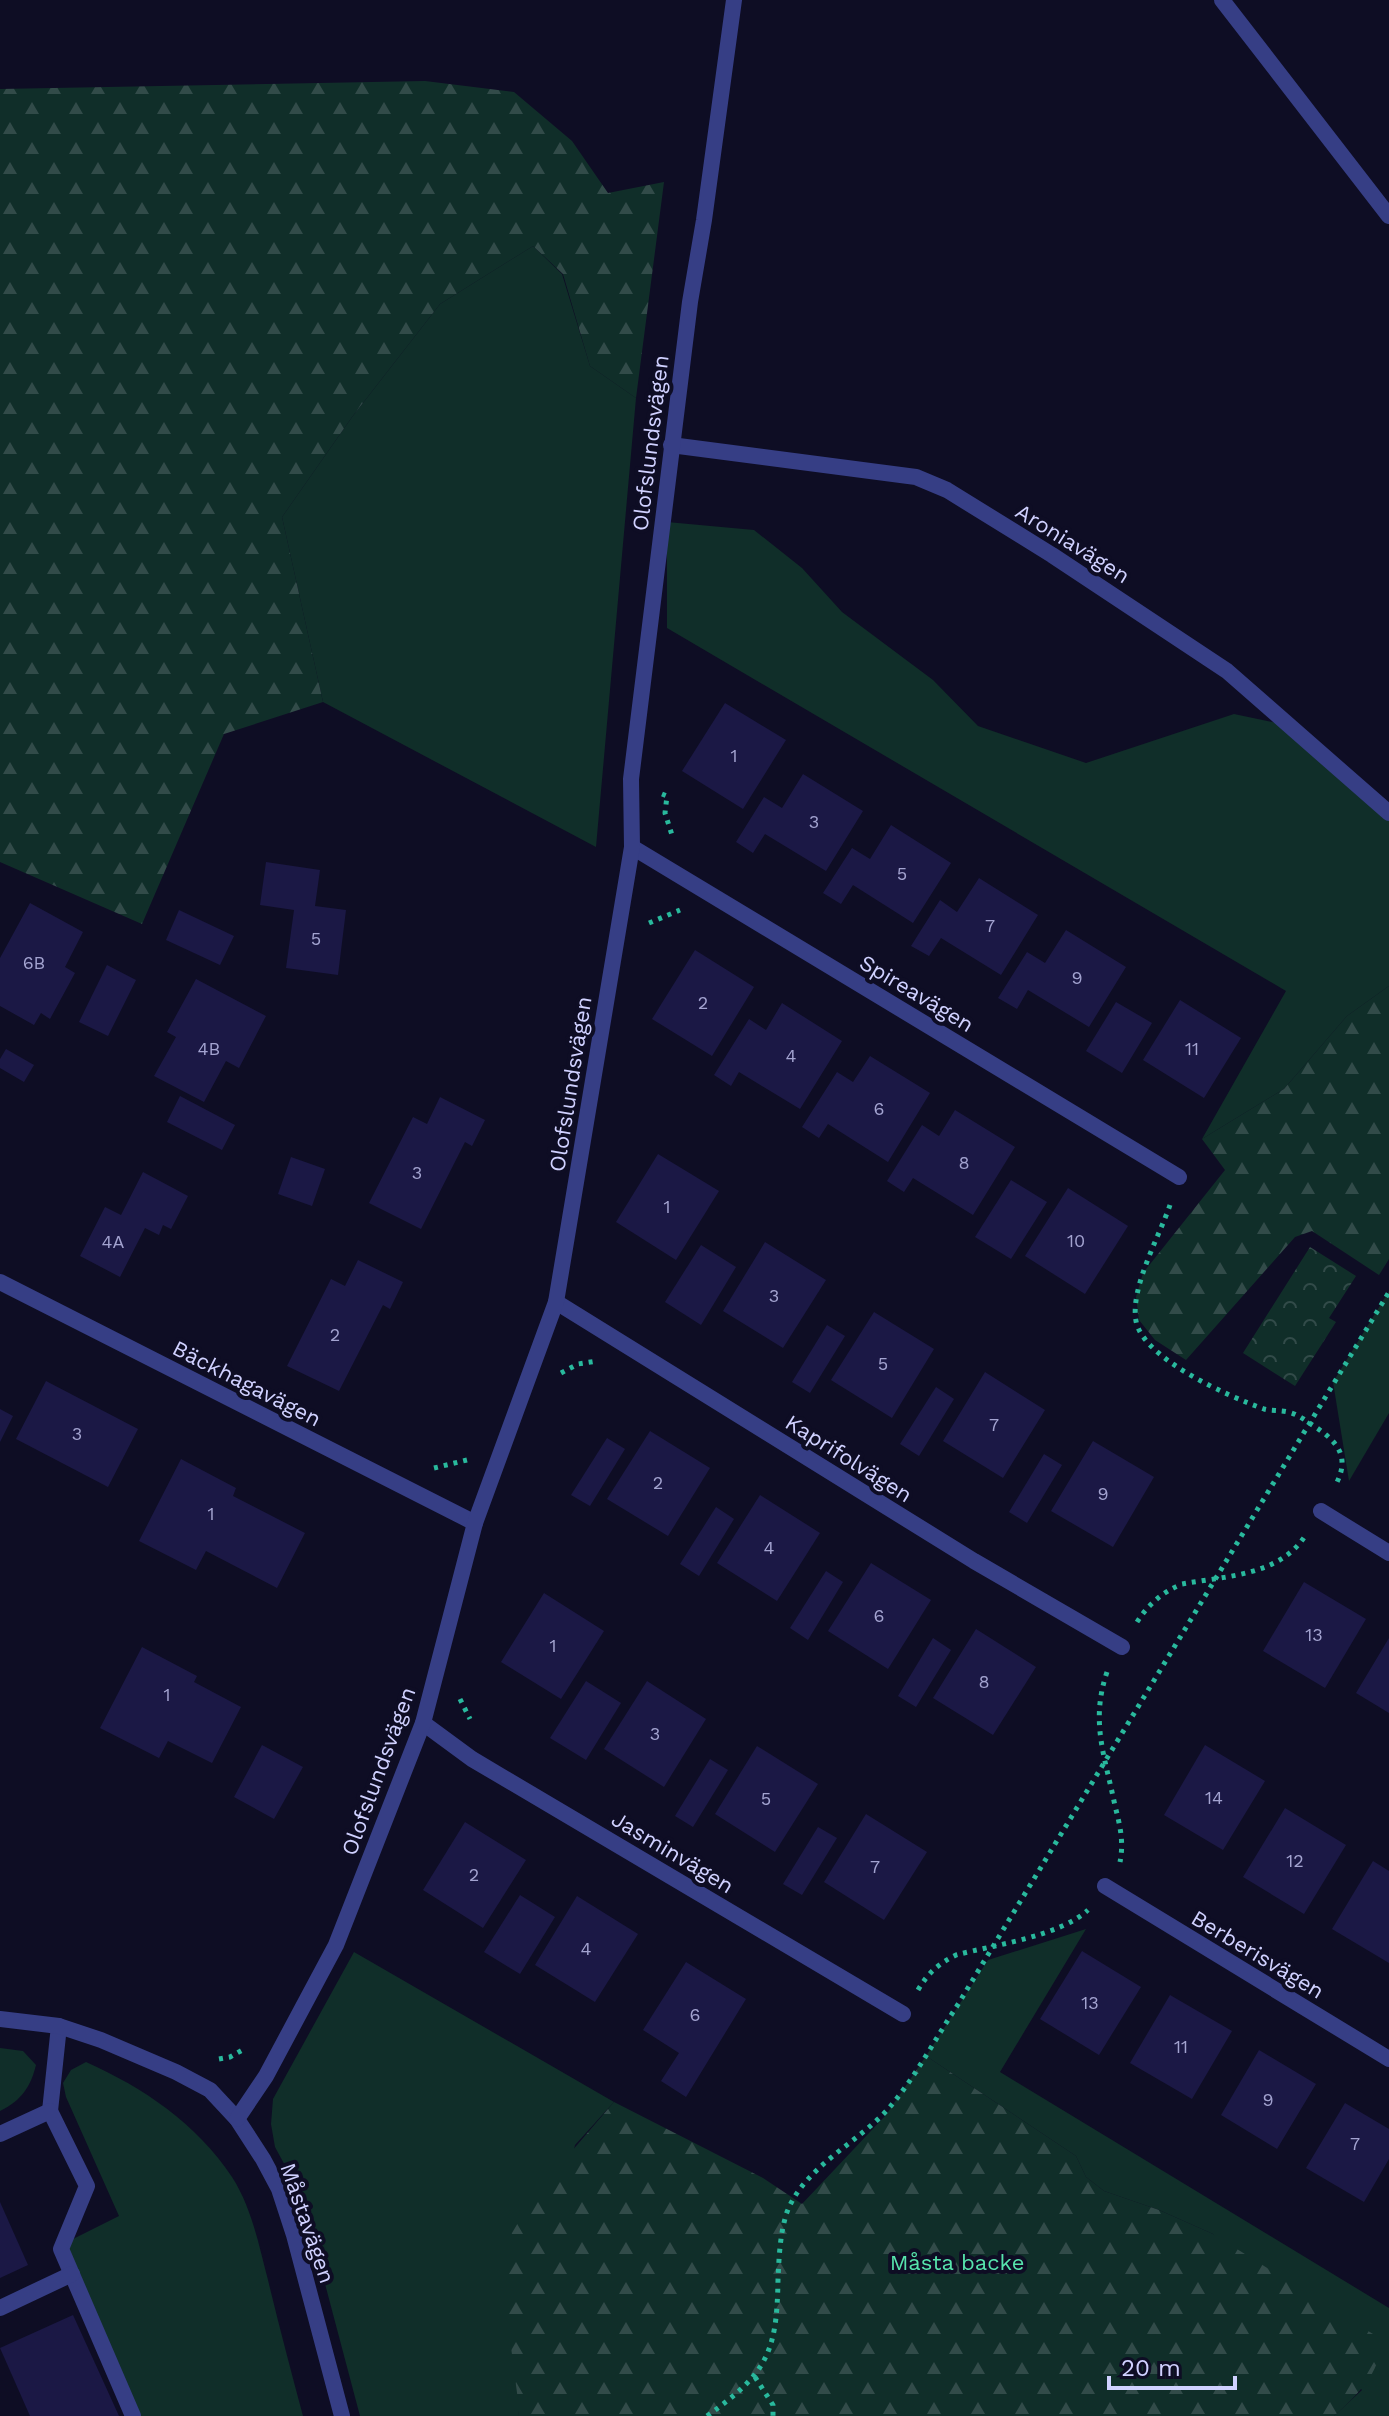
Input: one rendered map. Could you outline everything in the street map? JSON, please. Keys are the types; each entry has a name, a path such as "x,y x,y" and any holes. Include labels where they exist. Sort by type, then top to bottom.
{"street":[{"name":"Olofslundsvägen","path":"237,2119 266,2076 336,1945 423,1723 475,1523 556,1302 632,847 631,779 671,445 734,0"},
{"path":"1222,0 1389,216"},
{"name":"Aroniavägen","path":"671,445 916,477 947,490 1052,555 1227,671 1389,813"},
{"name":"Spireavägen","path":"632,847 1179,1177"},
{"name":"Bäckhagavägen","path":"0,1282 475,1523"},
{"name":"Kaprifolvägen","path":"556,1302 974,1561 1122,1647"},
{"path":"1321,1511 1389,1553"},
{"name":"Jasminvägen","path":"423,1723 472,1759 903,2014"},
{"name":"Berberisvägen","path":"1105,1886 1389,2059"},
{"name":"Måstavägen","path":"0,2019 59,2026 101,2040 210,2090 237,2119 279,2189 342,2416"},
{"path":"59,2026 50,2111 87,2186 61,2249 133,2416"},
{"path":"0,2134 50,2111"},
{"path":"0,2308 72,2274"}],"path":[{"path":"903,2014 928,1974 941,1962 956,1955 1061,1927 1079,1919 1093,1905 1119,1864 1122,1849 1098,1724 1099,1697 1107,1671 1151,1603 1182,1584 1269,1567 1287,1557 1301,1543 1339,1479 1342,1461 1334,1439 1297,1415 1268,1410 1228,1395 1169,1361 1140,1333 1135,1309 1142,1277 1179,1177"},
{"path":"707,2416 755,2377 764,2364 775,2332 782,2233 797,2194 817,2170 892,2104 957,2006 1389,1292"},
{"path":"755,2377 773,2405 773,2416"}],"green space":[{"path":"425,81 514,92 572,141 608,193 664,182 636,398 590,366 563,274 533,246 440,304 352,417 282,517 323,702 224,734 142,924 0,862 0,89"},
{"path":"533,246 562,274 590,366 636,398 596,847 323,702 282,517 352,417 440,304"},
{"path":"667,522 754,530 802,568 842,612 933,680 978,726 1086,763 1234,714 1291,726 1389,810 1389,986 1347,1016 1284,1089 1202,1139 1286,991 667,628"},
{"path":"1389,986 1389,1259 1379,1275 1312,1231 1295,1237 1186,1360 1155,1340 1139,1320 1136,1297 1143,1273 1225,1170 1202,1139 1284,1089 1347,1016"},
{"path":"1310,1247 1356,1276 1329,1318 1336,1322 1295,1386 1243,1353"},
{"path":"1389,1291 1389,1413 1349,1481 1333,1382"},
{"path":"1086,1929 1000,2072 1389,2308 1389,2416 1334,2416 1362,2390 1213,2234 1159,2210 1104,2191 1086,2177 1076,2156 926,2056 988,1960"},
{"path":"354,1952 614,2102 575,2145 518,2416 360,2416 302,2197 275,2147 271,2124 273,2099"},
{"path":"0,2048 23,2051 36,2065 24,2092 14,2103 0,2111"},
{"name":"Måsta backe","path":"926,2056 1076,2156 1086,2177 1104,2191 1159,2210 1213,2234 1381,2339 1377,2362 1366,2382 1334,2416 518,2416 502,2278 512,2233 535,2194 614,2102 763,2178 802,2204 886,2115"},
{"path":"86,2062 128,2083 167,2109 202,2140 232,2177 254,2227 303,2416 136,2416 63,2251 67,2242 119,2216 66,2097 63,2083 71,2070"}],"building":[{"path":"725,703 786,740 743,809 682,771"},
{"path":"803,774 863,811 826,871 765,834 753,853 736,842 764,797 782,808"},
{"path":"891,825 951,863 913,923 853,885 841,904 823,893 852,848 870,859"},
{"path":"266,862 320,870 315,906 346,910 338,975 286,968 294,910 260,905"},
{"path":"979,878 1038,915 1001,975 941,938 929,956 911,946 940,900 957,912"},
{"path":"30,903 83,932 65,967 75,973 50,1019 41,1013 34,1025 0,1006 0,958"},
{"path":"179,910 234,936 220,965 166,940"},
{"path":"1066,930 1126,967 1089,1027 1028,990 1017,1009 998,998 1027,952 1045,963"},
{"path":"695,950 754,987 712,1056 652,1019"},
{"path":"107,965 136,980 108,1036 79,1022"},
{"path":"196,979 266,1016 239,1068 226,1061 204,1102 154,1076 176,1037 167,1032"},
{"path":"1180,1000 1241,1038 1204,1098 1143,1060"},
{"path":"1116,1002 1152,1023 1122,1073 1086,1051"},
{"path":"782,1003 842,1041 800,1109 739,1072 731,1086 714,1075 749,1019 766,1030"},
{"path":"6,1049 34,1065 24,1082 0,1068 0,1059"},
{"path":"870,1056 930,1093 888,1162 828,1124 819,1138 802,1127 837,1072 853,1082"},
{"path":"180,1096 235,1125 222,1150 167,1122"},
{"path":"440,1097 485,1120 472,1146 465,1142 421,1229 369,1203 413,1117 427,1124"},
{"path":"955,1110 1015,1147 973,1215 913,1178 904,1192 887,1181 922,1125 939,1136"},
{"path":"658,1154 719,1191 676,1260 616,1222"},
{"path":"291,1157 325,1169 312,1206 278,1194"},
{"path":"143,1172 188,1196 171,1229 163,1225 159,1235 145,1228 120,1277 80,1256 105,1207 121,1215"},
{"path":"1011,1180 1047,1202 1011,1259 975,1237"},
{"path":"1068,1188 1128,1226 1085,1294 1025,1256"},
{"path":"765,1242 826,1280 783,1348 723,1311"},
{"path":"701,1245 736,1267 701,1325 665,1302"},
{"path":"358,1260 403,1282 390,1309 383,1305 339,1391 287,1366 331,1279 345,1286"},
{"path":"874,1312 934,1349 892,1418 831,1380"},
{"path":"827,1325 845,1336 810,1393 792,1382"},
{"path":"985,1372 1045,1410 1003,1478 943,1441"},
{"path":"46,1381 138,1429 108,1487 16,1439"},
{"path":"936,1387 954,1399 919,1456 900,1444"},
{"path":"0,1409 13,1416 0,1442"},
{"path":"650,1431 710,1468 668,1536 607,1499"},
{"path":"607,1438 625,1449 590,1506 571,1495"},
{"path":"1093,1441 1154,1477 1113,1547 1051,1511"},
{"path":"1044,1454 1062,1465 1027,1523 1009,1512"},
{"path":"181,1459 236,1488 233,1496 305,1533 277,1588 206,1551 196,1570 139,1541"},
{"path":"760,1495 820,1533 777,1601 717,1563"},
{"path":"716,1507 734,1519 699,1576 680,1564"},
{"path":"871,1563 931,1600 888,1669 828,1631"},
{"path":"826,1571 843,1582 808,1640 790,1628"},
{"path":"1304,1582 1366,1619 1325,1688 1263,1651"},
{"path":"544,1593 604,1631 561,1699 501,1662"},
{"path":"976,1629 1036,1667 993,1735 933,1698"},
{"path":"933,1638 951,1650 916,1707 898,1696"},
{"path":"1389,1638 1389,1713 1356,1693"},
{"path":"142,1647 197,1676 194,1682 241,1707 212,1763 168,1741 159,1758 100,1728"},
{"path":"586,1681 621,1703 586,1760 550,1738"},
{"path":"647,1681 706,1719 664,1787 604,1749"},
{"path":"262,1745 303,1767 274,1819 234,1797"},
{"path":"1205,1745 1265,1781 1223,1850 1164,1815"},
{"path":"757,1746 818,1784 775,1852 715,1814"},
{"path":"710,1759 728,1770 693,1827 675,1816"},
{"path":"1285,1808 1346,1845 1304,1914 1243,1877"},
{"path":"866,1814 927,1852 884,1920 824,1882"},
{"path":"465,1822 526,1860 483,1928 423,1890"},
{"path":"818,1827 837,1838 802,1895 783,1884"},
{"path":"1373,1861 1389,1871 1389,1963 1332,1929"},
{"path":"520,1895 555,1917 520,1974 484,1952"},
{"path":"577,1896 638,1934 595,2002 535,1965"},
{"path":"1082,1951 1141,1987 1099,2055 1040,2019"},
{"path":"686,1962 746,1999 686,2097 661,2081 679,2053 643,2030"},
{"path":"1170,1995 1232,2031 1192,2099 1130,2063"},
{"path":"1259,2050 1316,2084 1277,2149 1221,2115"},
{"path":"1345,2103 1389,2129 1389,2159 1364,2202 1306,2168"},
{"path":"0,2202 28,2265 0,2278"},
{"path":"73,2315 119,2416 30,2416 0,2348"}]}
